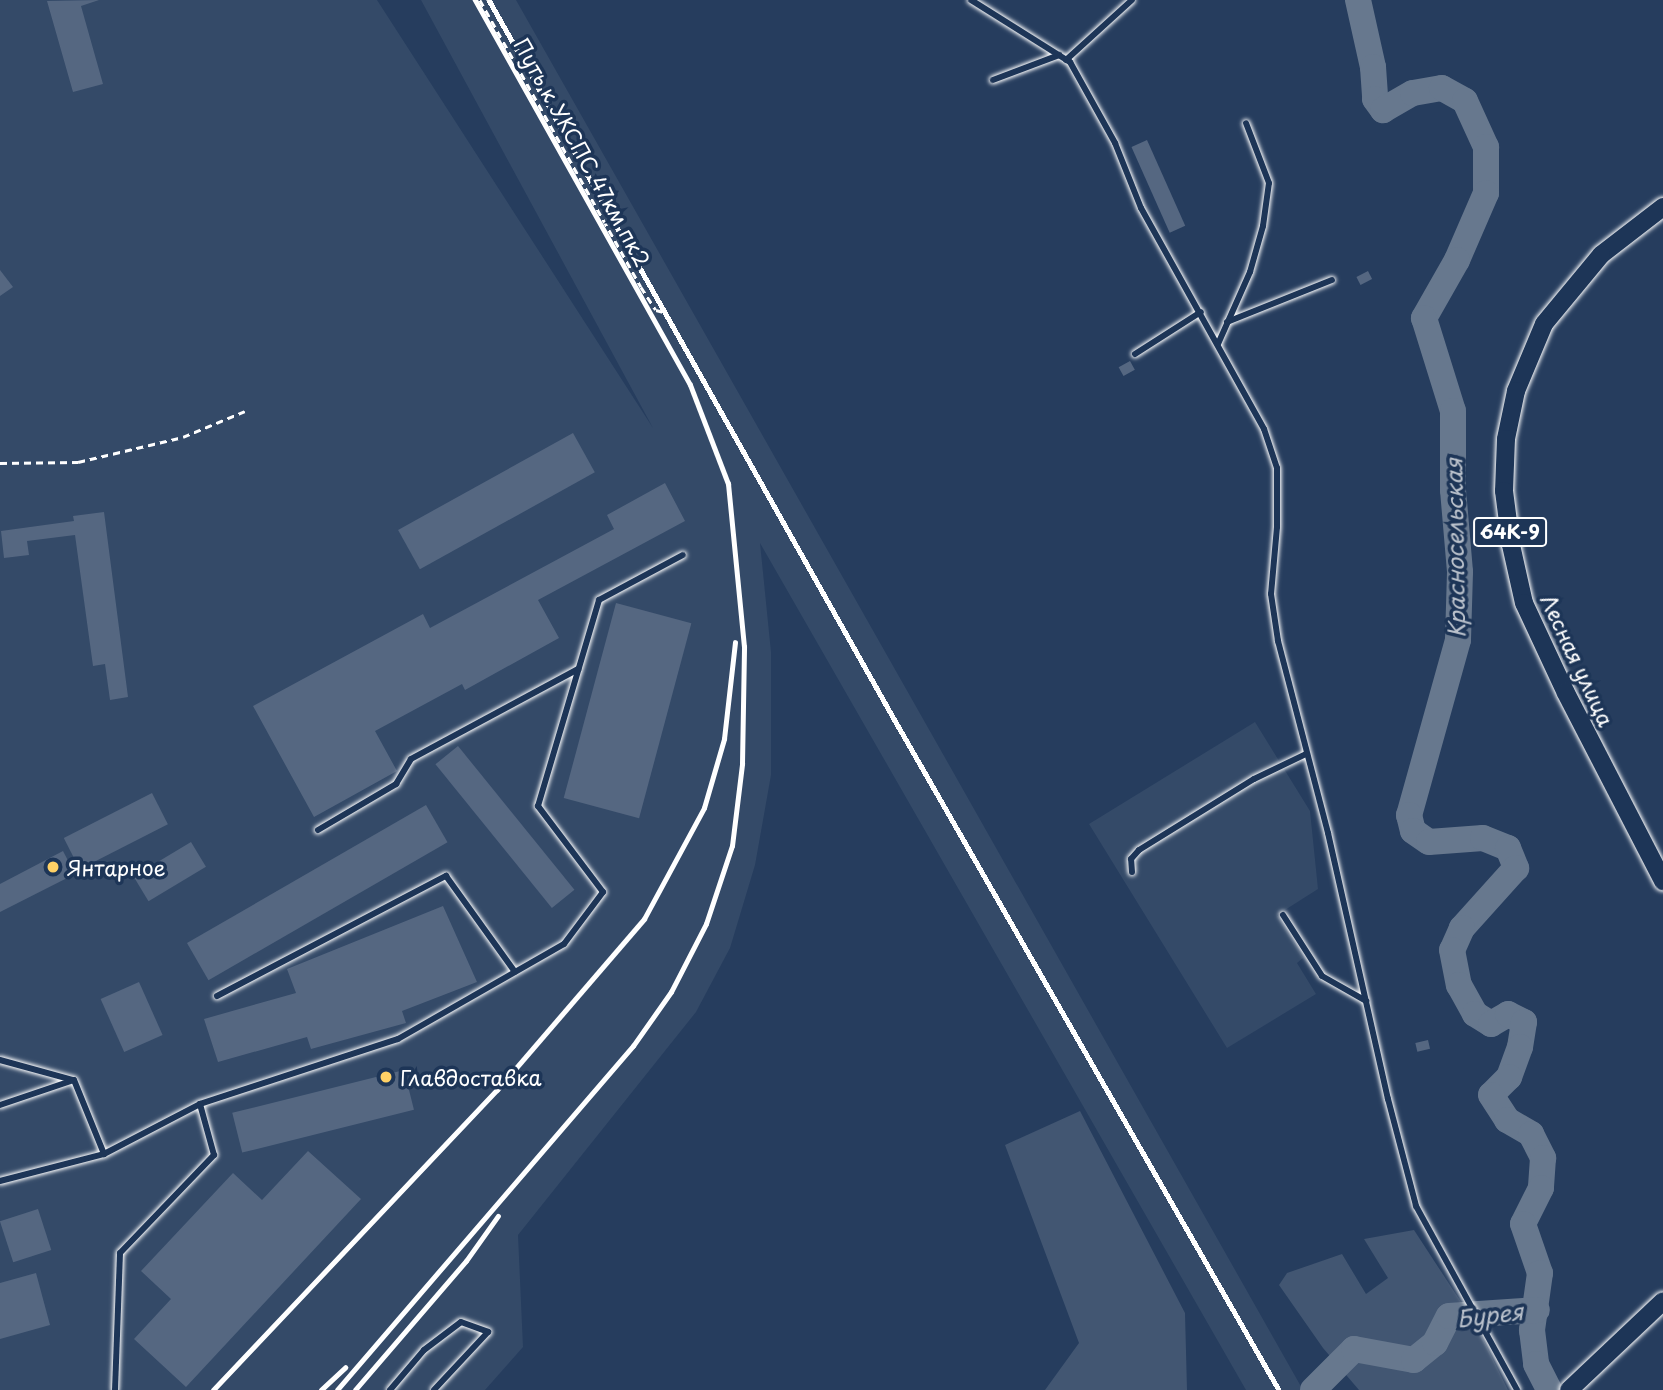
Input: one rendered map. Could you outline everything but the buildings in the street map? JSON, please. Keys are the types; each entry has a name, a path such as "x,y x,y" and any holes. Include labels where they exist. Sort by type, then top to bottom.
{"main road":[{"name":"Лесная улица","path":"1663,207 1601,255 1544,324 1516,391 1506,439 1504,491 1511,545 1524,603 1566,693 1663,881"},
{"path":"1569,1390 1663,1301"}],"lane":[{"path":"971,0 1066,60 1115,143 1141,208 1264,429 1277,468 1277,527 1271,594 1278,641 1328,833 1416,1206 1517,1390"},
{"path":"1066,60 1132,0"},
{"path":"993,80 1059,55"},
{"path":"1218,344 1250,272 1263,226 1269,183 1246,123"},
{"path":"1227,322 1332,280"},
{"path":"1135,354 1201,312"},
{"path":"0,1181 104,1154 200,1104 398,1039 564,944 603,892 538,806 578,668 599,600 683,555"},
{"path":"318,830 396,784 411,760 578,668"},
{"path":"1132,872 1131,859 1139,850 1254,779 1306,754"},
{"path":"217,996 446,876 515,972"},
{"path":"1283,915 1322,976 1366,1001"},
{"path":"0,1060 74,1080"},
{"path":"74,1080 104,1154"},
{"path":"0,1105 74,1080"},
{"path":"115,1390 120,1253 214,1155 200,1104"},
{"path":"390,1390 424,1350 460,1322 488,1332 434,1390"}],"path":[{"name":"Путь к УКСПС 47км пк2","path":"480,0 641,287 659,313 664,312"},
{"path":"0,463 78,462 183,437 244,411"}],"shaded area":[{"path":"0,0 377,0 653,428 421,0 516,0 1303,1390 1246,1390 760,543 771,652 771,775 755,865 730,948 696,1012 518,1235 523,1347 485,1390 0,1390"},
{"path":"1255,722 1310,811 1318,889 1277,915 1303,958 1297,963 1316,994 1227,1048 1089,824"},
{"path":"1080,1111 1185,1313 1187,1390 1045,1390 1079,1343 1005,1145"},
{"path":"1414,1230 1476,1325 1508,1390 1359,1390 1323,1348 1279,1285 1287,1273 1342,1254 1366,1294 1388,1278 1364,1239"}],"waterway":[{"name":"Красносельская","path":"1358,0 1373,67 1375,99 1383,110 1413,93 1442,88 1465,101 1486,147 1486,193 1457,260 1424,318 1453,411 1453,490 1460,572 1458,640 1409,815 1413,831 1429,842 1483,838 1508,848 1516,868 1462,928 1452,950 1459,985 1475,1014 1491,1024 1508,1014 1524,1022 1520,1047 1509,1077 1491,1095 1507,1120 1531,1134 1543,1158 1541,1188 1523,1224 1540,1273 1532,1330 1536,1364 1549,1390"},
{"name":"Бурея","path":"1313,1390 1354,1349 1414,1360 1435,1343 1449,1316 1537,1310"}],"railway":[{"path":"337,1390 633,1046 671,992 706,924 732,846 742,764 744,647 728,484 690,385 475,0"},
{"path":"489,0 897,724 1279,1390"},
{"path":"213,1390 497,1090 644,919 704,808 724,739 735,643"},
{"path":"355,1390 466,1261 498,1216"},
{"path":"321,1390 345,1368"}],"place":[{"name":"Янтарное","path":"53,867"},
{"name":"Главдоставка","path":"386,1077"}]}
